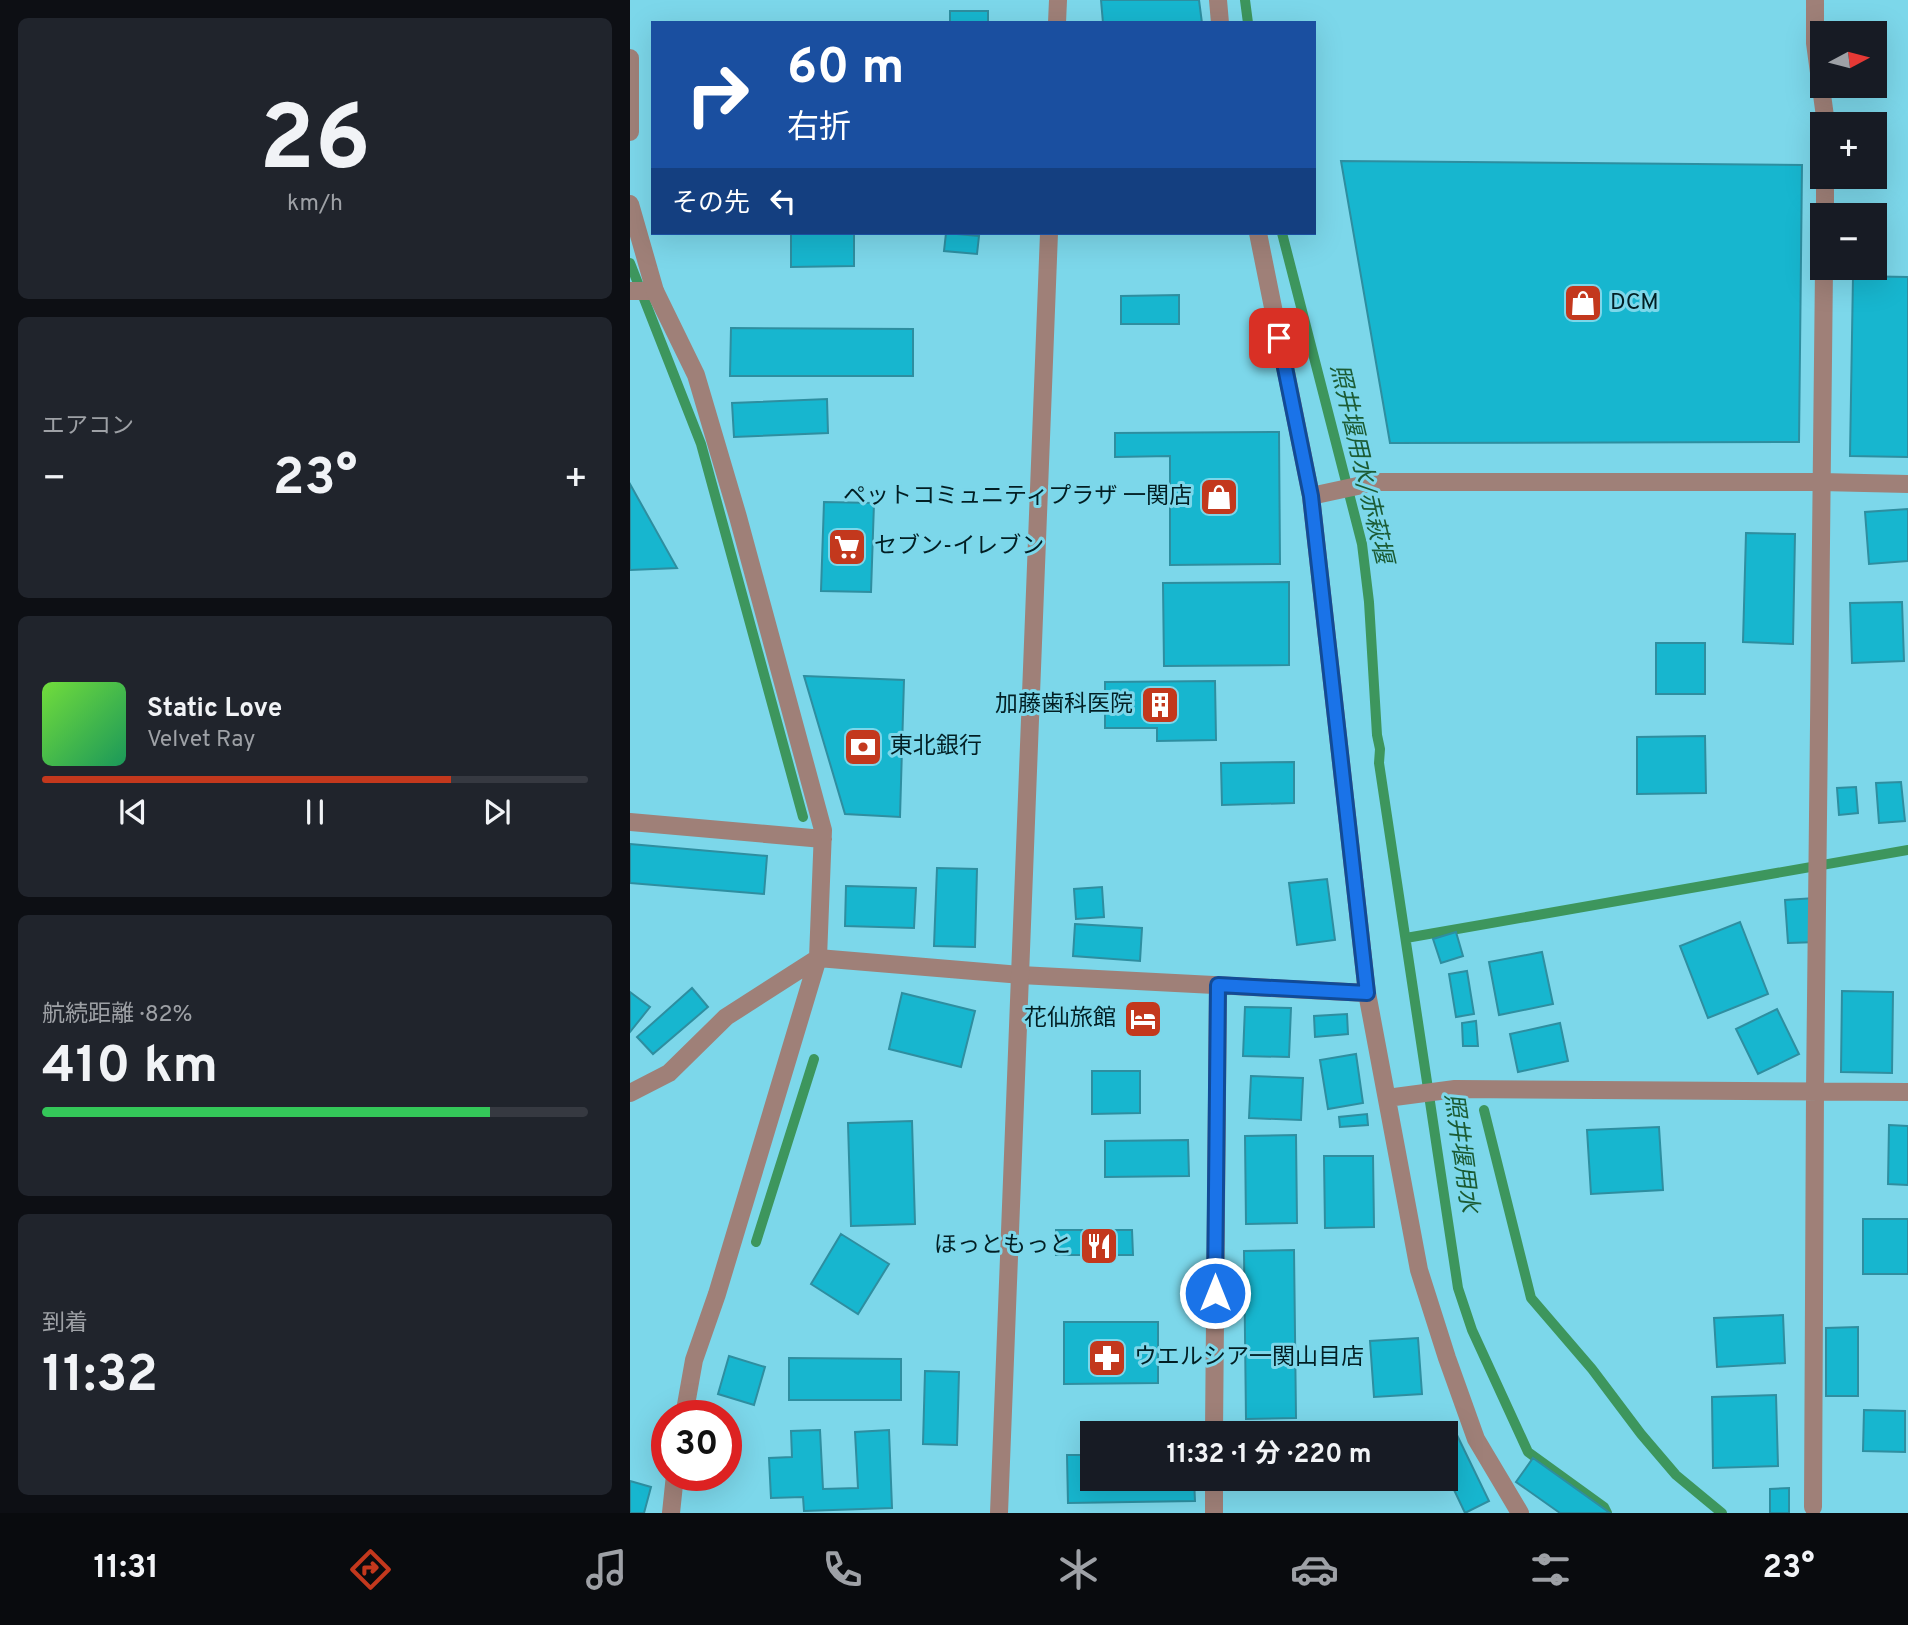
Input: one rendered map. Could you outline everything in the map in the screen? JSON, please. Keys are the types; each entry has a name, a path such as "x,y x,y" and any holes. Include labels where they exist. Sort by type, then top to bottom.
{"street":[{"path":"1057,21 1058,0"},
{"path":"1218,0 1220,21"},
{"path":"1815,0 1815,43 1824,112"},
{"path":"630,58 630,132"},
{"path":"630,204 655,291 696,375 823,830 818,958 717,1294 694,1360 687,1400"},
{"path":"999,1513 1049,235"},
{"path":"1258,235 1311,496 1367,993 1419,1270 1476,1438 1520,1513"},
{"path":"1813,1507 1824,280"},
{"path":"630,291 655,291"},
{"path":"1311,496 1376,482 1908,484"},
{"path":"630,822 823,839"},
{"path":"630,1093 669,1073 726,1017 818,958 1020,975 1367,993"},
{"path":"1214,1421 1218,985"},
{"path":"1387,1098 1455,1089 1908,1092"},
{"path":"671,1513 673,1491"},
{"path":"1214,1491 1214,1513"}],"building":[{"path":"1101,0 1199,0 1202,21 1103,21"},
{"path":"950,11 988,11 988,21 950,21"},
{"name":"DCM","path":"1341,161 1802,165 1799,442 1390,443"},
{"path":"791,235 854,235 854,266 791,267"},
{"path":"946,235 979,236 977,254 944,251"},
{"path":"1908,277 1908,457 1850,456 1853,280"},
{"path":"1179,295 1179,324 1121,324 1121,296"},
{"path":"731,328 913,329 913,376 730,376"},
{"path":"827,399 828,433 734,437 732,403"},
{"path":"1279,432 1280,564 1170,565 1170,456 1115,457 1115,433"},
{"path":"630,484 677,568 630,570"},
{"name":"セブン-イレブン","path":"824,502 874,503 871,592 821,591"},
{"path":"1908,509 1908,561 1869,564 1865,512"},
{"path":"1746,533 1795,534 1793,644 1743,642"},
{"path":"1289,582 1289,665 1164,666 1163,583"},
{"path":"1902,602 1904,661 1852,663 1850,603"},
{"path":"1656,643 1705,643 1705,694 1656,694"},
{"name":"東北銀行","path":"804,676 904,680 900,817 845,814"},
{"name":"加藤歯科医院","path":"1215,681 1216,740 1157,741 1157,728 1105,728 1105,682"},
{"path":"1705,736 1706,793 1637,794 1637,737"},
{"path":"1294,762 1294,803 1222,805 1221,763"},
{"path":"1901,782 1905,821 1879,823 1876,783"},
{"path":"1856,787 1858,813 1839,815 1837,788"},
{"path":"630,844 767,856 764,894 630,883"},
{"path":"937,868 977,869 975,947 934,946"},
{"path":"1327,879 1335,940 1297,945 1289,883"},
{"path":"846,886 916,888 914,928 845,926"},
{"path":"1102,887 1104,917 1076,919 1074,889"},
{"path":"1815,898 1818,942 1788,943 1785,900"},
{"path":"1740,922 1768,994 1708,1018 1680,946"},
{"path":"1075,924 1142,928 1140,961 1073,956"},
{"path":"1456,932 1463,956 1441,963 1433,939"},
{"path":"1542,952 1553,1004 1499,1015 1489,962"},
{"path":"1467,971 1474,1014 1456,1017 1449,974"},
{"path":"692,988 708,1007 653,1054 637,1037"},
{"path":"1842,991 1893,992 1892,1073 1841,1072"},
{"path":"630,992 650,1007 630,1032"},
{"path":"902,993 975,1011 961,1067 889,1049"},
{"path":"1245,1007 1291,1008 1289,1057 1243,1056"},
{"path":"1777,1009 1799,1054 1758,1074 1736,1029"},
{"path":"1347,1014 1348,1034 1315,1037 1314,1016"},
{"path":"1476,1021 1478,1046 1463,1046 1462,1023"},
{"path":"1560,1023 1568,1061 1518,1072 1510,1034"},
{"path":"1356,1054 1363,1103 1328,1109 1320,1060"},
{"path":"1092,1071 1140,1071 1140,1113 1092,1114"},
{"path":"1251,1076 1303,1078 1301,1120 1249,1118"},
{"path":"1367,1114 1368,1125 1340,1127 1339,1117"},
{"path":"912,1121 915,1224 851,1226 848,1123"},
{"path":"1889,1125 1908,1126 1908,1185 1888,1184"},
{"path":"1659,1127 1663,1190 1591,1194 1587,1130"},
{"path":"1296,1135 1297,1223 1246,1224 1245,1136"},
{"path":"1188,1140 1189,1176 1105,1177 1105,1141"},
{"path":"1324,1156 1373,1156 1374,1227 1325,1228"},
{"path":"1863,1219 1908,1219 1908,1274 1863,1274"},
{"path":"1056,1230 1132,1230 1133,1255 1056,1255"},
{"path":"841,1234 889,1264 858,1314 811,1284"},
{"path":"1294,1250 1296,1418 1246,1419 1244,1251"},
{"path":"1783,1315 1785,1363 1717,1367 1714,1318"},
{"path":"1064,1322 1158,1322 1158,1383 1064,1384"},
{"path":"1858,1327 1858,1396 1826,1396 1826,1328"},
{"path":"1418,1338 1422,1394 1374,1397 1370,1341"},
{"path":"729,1356 765,1367 754,1405 718,1394"},
{"path":"789,1358 901,1359 901,1400 789,1400"},
{"path":"925,1371 959,1372 957,1445 923,1444"},
{"path":"1776,1395 1778,1466 1713,1468 1712,1397"},
{"path":"1864,1410 1905,1411 1905,1452 1863,1451"},
{"path":"820,1430 823,1489 858,1488 855,1432 889,1430 892,1508 804,1511 803,1497 771,1498 769,1458 792,1457 791,1431"},
{"path":"1458,1437 1489,1501 1465,1513 1455,1491 1458,1491"},
{"path":"1067,1455 1080,1455 1080,1491 1195,1491 1195,1501 1068,1503"},
{"path":"1533,1458 1610,1513 1560,1513 1516,1482"},
{"path":"630,1481 651,1487 644,1513 630,1513"},
{"path":"1789,1488 1789,1513 1770,1513 1770,1489"}],"waterway":[{"name":"照井堰用水/赤萩堰","path":"1245,0 1248,21"},
{"name":"照井堰用水","path":"1283,235 1362,544 1369,602 1379,763 1458,1288 1472,1330 1528,1452 1604,1507 1607,1513"},
{"path":"630,263 701,444 803,817"},
{"path":"1406,938 1908,850"},
{"path":"756,1242 814,1059"},
{"path":"1484,1110 1531,1298 1592,1369 1676,1475 1722,1513"}],"place":[{"name":"DCM","path":"1583,303"},
{"name":"ペットコミュニティプラザ 一関店","path":"1219,497"},
{"name":"セブン-イレブン","path":"847,547"},
{"name":"加藤歯科医院","path":"1160,705"},
{"name":"東北銀行","path":"863,747"},
{"name":"花仙旅館","path":"1143,1019"},
{"name":"ほっともっと","path":"1099,1246"},
{"name":"ウエルシア一関山目店","path":"1107,1358"}],"route":[{"path":"1215,1293 1218,985 1367,993 1311,496 1279,338"}]}
